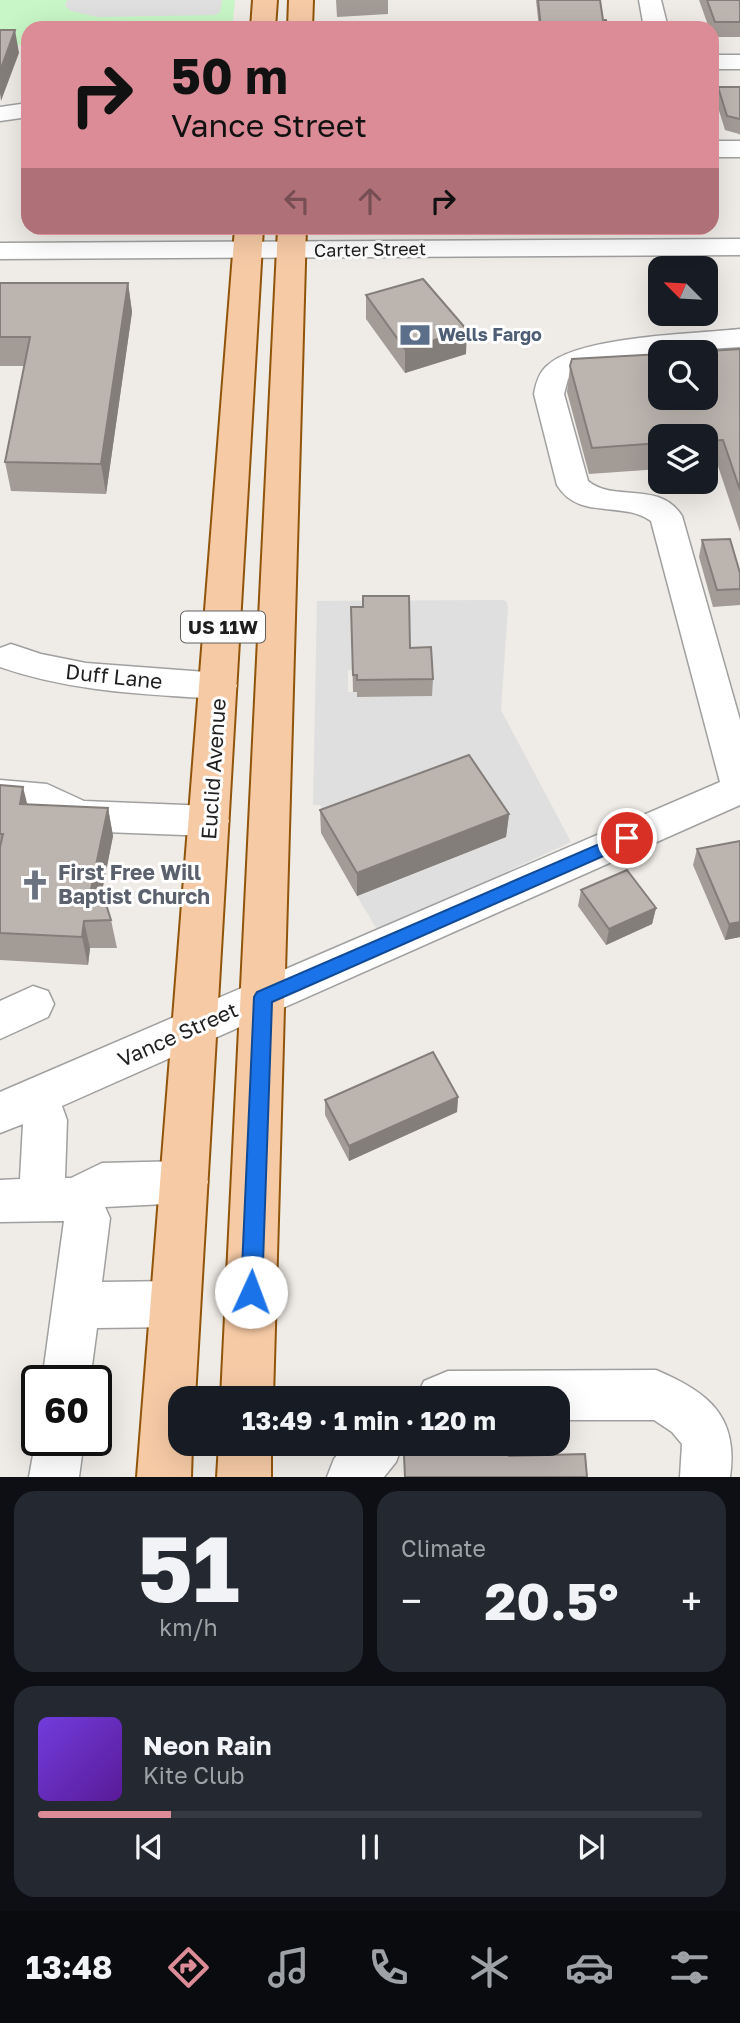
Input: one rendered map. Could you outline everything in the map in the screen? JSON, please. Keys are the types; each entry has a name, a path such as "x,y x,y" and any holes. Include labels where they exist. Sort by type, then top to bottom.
{"main road":[{"path":"264,21 265,0"},
{"path":"300,21 301,0"},
{"name":"Euclid Avenue","path":"164,1477 249,239"},
{"name":"US 11W","path":"247,1386 292,239"},
{"path":"244,1477 245,1456"}],"street":[{"path":"650,0 654,21"},
{"path":"719,62 740,62"},
{"path":"0,114 21,111"},
{"path":"719,149 740,149"},
{"name":"Carter Street","path":"0,251 88,239 720,241"},
{"path":"740,338 587,356 559,370 551,381 549,394 573,485 579,493 588,498 642,502 657,507 666,516 740,788"},
{"name":"Duff Lane","path":"11,657 66,673 219,686"},
{"name":"Vance Street","path":"18,1105 740,788"},
{"path":"0,795 47,799 78,816 210,821"},
{"path":"18,1105 45,1120 39,1200"},
{"path":"39,1200 102,1184 185,1182"},
{"path":"39,1200 86,1218 68,1365"},
{"path":"75,1305 176,1304"},
{"path":"570,1395 656,1395 680,1405 698,1424 708,1449 705,1477"},
{"path":"54,1477 57,1456"},
{"path":"352,1477 369,1456"}],"green space":[{"path":"0,0 235,0 233,21 21,21 21,45 0,45"}],"shaded area":[{"path":"67,0 222,0 220,12 215,15 98,17 71,11 65,6"},
{"path":"317,601 506,601 508,607 501,710 571,842 378,931 357,896 506,836 334,829 320,805 313,805","holes":["358,669 432,696 358,697 357,692 348,692 348,670"]}],"building":[{"path":"538,0 600,0 603,20 606,21 540,21"},
{"path":"707,0 740,0 740,22 715,21"},
{"path":"0,30 15,30 0,71"},
{"path":"719,87 740,87 740,119 727,116"},
{"path":"423,279 467,330 405,349 366,295"},
{"path":"0,283 128,283 101,464 5,462 30,337 0,337"},
{"path":"740,349 740,490 723,440 718,440 718,424 648,424 648,444 592,448 570,366 572,359 648,355 648,410 718,410 718,350"},
{"path":"730,539 740,573 740,589 717,590 702,540"},
{"path":"363,596 409,596 410,648 431,647 433,679 357,680 357,675 353,675 351,607 363,607"},
{"path":"469,755 509,814 357,873 320,810"},
{"path":"0,785 23,787 20,804 108,808 90,894 103,895 111,920 84,921 82,937 0,933 0,847 3,834 0,834"},
{"path":"740,841 740,922 729,924 697,849"},
{"path":"627,870 656,908 609,929 581,890"},
{"path":"433,1052 458,1097 349,1146 325,1100"},
{"path":"585,1454 587,1477 405,1477 404,1456"}],"place":[{"name":"Wells Fargo","path":"415,335"},
{"name":"First Free Will Baptist Church","path":"35,885"}],"route":[{"path":"251,1292 263,997 627,838"}]}
